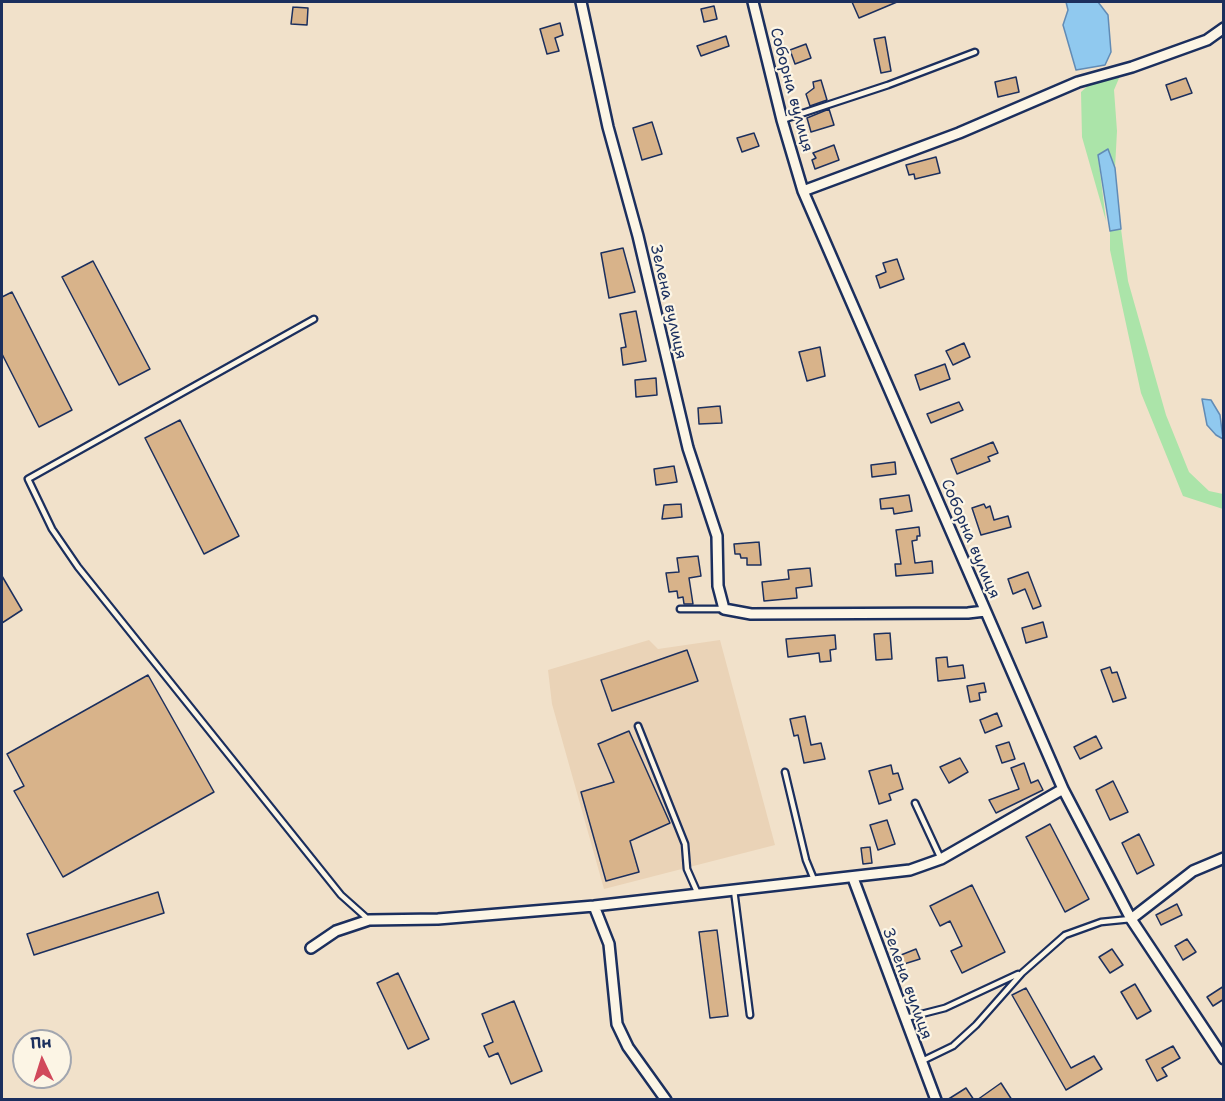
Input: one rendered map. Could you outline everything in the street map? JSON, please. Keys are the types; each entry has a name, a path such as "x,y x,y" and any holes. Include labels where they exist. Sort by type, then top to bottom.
{"street":[{"name":"Зелена вулиця","path":"581,2 608,127 638,236 688,448 717,536 718,586 724,609"},
{"name":"Соборна вулиця","path":"753,2 782,120 803,191 1063,789 1131,919 1224,1059"},
{"path":"803,191 959,133 1078,82 1132,67 1207,40 1224,28"},
{"path":"724,609 751,614 985,611"},
{"path":"311,948 336,931 369,920 438,919 594,906 910,870 941,859 1063,789"},
{"path":"1131,919 1193,871 1224,858"},
{"name":"Зелена вулиця","path":"853,878 936,1100"},
{"path":"594,906 609,944 617,1024 628,1047 666,1100"}],"lane":[{"path":"782,120 888,85 975,52"},
{"path":"314,319 28,480 52,529 78,567 341,895 369,920"},
{"path":"680,609 724,609"},
{"path":"638,726 685,844 687,869 698,894"},
{"path":"785,772 806,860 815,882"},
{"path":"915,803 941,859"},
{"path":"734,890 750,1015"},
{"path":"920,1062 953,1046 976,1025 1022,973 1065,935 1101,922 1131,919"},
{"path":"904,1018 945,1008 1022,973"}],"shaded area":[{"path":"649,640 658,649 720,640 775,845 604,889 552,704 548,670"}],"green space":[{"path":"1120,76 1114,90 1117,131 1115,168 1108,149 1098,155 1106,221 1082,137 1081,92 1091,83"},
{"path":"1121,229 1128,281 1166,415 1189,472 1209,491 1223,494 1223,509 1183,496 1141,393 1110,250 1110,231"}],"water":[{"path":"1066,2 1098,2 1108,15 1111,52 1105,65 1076,70 1063,25 1068,10"},
{"path":"1108,149 1115,168 1121,229 1110,231 1098,155"},
{"path":"1202,399 1211,400 1220,415 1223,439 1207,425"}],"building":[{"path":"852,2 897,2 859,18"},
{"path":"714,6 717,19 704,22 701,9"},
{"path":"293,7 308,8 307,25 291,24"},
{"path":"560,23 563,35 555,38 559,51 547,54 540,29"},
{"path":"726,36 729,46 701,56 697,46"},
{"path":"885,37 891,71 881,73 874,39"},
{"path":"806,44 811,58 795,64 790,50"},
{"path":"1016,77 1019,92 998,97 995,82"},
{"path":"1186,78 1192,93 1171,100 1166,85"},
{"path":"821,80 827,100 810,106 806,94 814,88 813,82"},
{"path":"829,109 834,125 811,132 807,118"},
{"path":"652,122 662,154 642,160 633,128"},
{"path":"754,133 759,146 742,152 737,138"},
{"path":"834,145 839,160 815,169 812,160 816,158 813,153"},
{"path":"936,157 940,173 915,179 914,174 909,175 906,165"},
{"path":"623,248 635,292 609,298 601,253"},
{"path":"897,259 904,279 880,288 876,276 886,272 883,263"},
{"path":"93,261 150,369 119,385 62,277"},
{"path":"12,292 72,410 39,427 2,354 2,297"},
{"path":"636,311 646,361 623,365 621,348 626,347 620,314"},
{"path":"964,343 970,357 953,365 946,351"},
{"path":"820,347 825,376 807,381 799,352"},
{"path":"945,364 950,379 920,390 915,375"},
{"path":"656,378 657,395 636,397 635,380"},
{"path":"959,402 963,410 931,423 927,414"},
{"path":"720,406 722,423 699,424 698,408"},
{"path":"180,420 239,536 204,554 145,438"},
{"path":"993,442 998,453 988,457 990,461 957,474 951,459"},
{"path":"895,462 896,474 872,477 871,465"},
{"path":"674,466 677,482 656,485 654,469"},
{"path":"909,495 912,511 894,514 893,508 881,509 880,499"},
{"path":"681,504 682,517 662,519 664,505"},
{"path":"984,504 986,508 990,506 994,520 1008,516 1011,527 981,535 972,508"},
{"path":"919,527 920,536 917,536 917,540 912,541 915,563 932,561 933,573 896,576 895,564 901,564 896,530"},
{"path":"759,542 761,565 747,565 747,558 741,558 740,554 735,554 734,544"},
{"path":"698,556 701,576 689,578 693,604 684,604 683,597 678,598 677,591 669,592 666,573 679,572 677,558"},
{"path":"810,568 812,586 796,588 797,598 764,601 762,582 789,579 788,570"},
{"path":"1028,572 1041,606 1033,609 1025,589 1013,594 1008,579"},
{"path":"2,576 22,610 2,623"},
{"path":"1043,622 1047,637 1026,643 1022,628"},
{"path":"890,633 892,659 876,660 874,634"},
{"path":"835,635 836,649 830,650 831,661 820,662 819,653 788,657 786,639"},
{"path":"687,650 698,681 612,711 601,680"},
{"path":"947,657 948,667 963,665 965,678 938,681 936,658"},
{"path":"1110,667 1112,673 1117,672 1126,698 1113,702 1101,670"},
{"path":"148,675 214,792 63,877 14,791 24,786 7,754"},
{"path":"984,683 986,692 979,693 980,700 970,702 967,686"},
{"path":"997,713 1002,726 985,733 980,720"},
{"path":"805,716 811,745 821,743 825,759 804,763 798,735 794,736 790,719"},
{"path":"629,731 670,823 630,841 639,872 606,881 581,792 614,782 598,744"},
{"path":"1096,736 1102,748 1080,759 1074,747"},
{"path":"1009,742 1015,759 1002,763 996,746"},
{"path":"960,758 968,772 949,783 940,767"},
{"path":"1024,763 1031,783 1038,780 1043,790 996,813 989,800 1019,789 1011,768"},
{"path":"891,765 893,774 898,773 903,789 889,794 891,800 879,804 869,771"},
{"path":"1113,781 1128,812 1110,820 1096,790"},
{"path":"887,820 895,844 878,850 870,825"},
{"path":"1050,824 1089,899 1065,912 1026,837"},
{"path":"1139,834 1154,865 1137,874 1122,843"},
{"path":"870,847 872,863 863,864 861,848"},
{"path":"972,885 1005,952 962,973 951,951 962,946 950,921 940,926 930,906"},
{"path":"158,892 164,913 34,955 27,934"},
{"path":"1177,904 1182,915 1161,925 1156,915"},
{"path":"717,930 728,1016 710,1018 699,932"},
{"path":"1187,939 1196,952 1183,960 1175,946"},
{"path":"916,949 920,959 904,964 901,955"},
{"path":"1112,949 1123,965 1110,973 1099,957"},
{"path":"398,973 429,1039 408,1049 377,983"},
{"path":"1135,984 1151,1011 1137,1019 1121,992"},
{"path":"1224,986 1224,999 1213,1006 1207,997"},
{"path":"1026,988 1071,1068 1094,1056 1102,1069 1066,1090 1012,995"},
{"path":"514,1001 542,1071 511,1084 498,1053 489,1057 484,1046 493,1042 482,1014"},
{"path":"1173,1046 1180,1058 1162,1068 1167,1076 1157,1081 1146,1060"},
{"path":"1001,1083 1012,1100 977,1100"},
{"path":"966,1088 974,1100 947,1100"}]}
